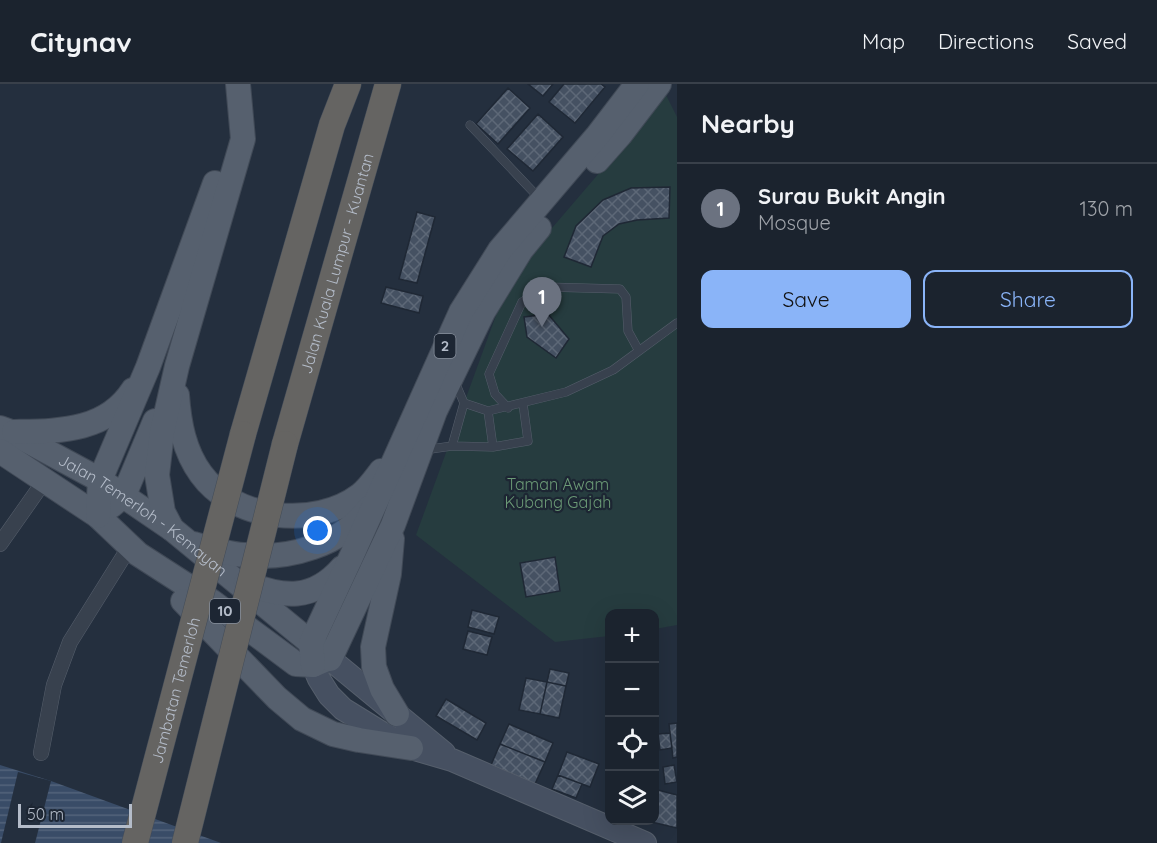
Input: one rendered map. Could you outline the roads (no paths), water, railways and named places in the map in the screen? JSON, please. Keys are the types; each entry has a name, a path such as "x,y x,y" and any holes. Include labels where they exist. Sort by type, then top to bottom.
{"highway":[{"name":"Jambatan Temerloh","path":"135,843 243,434 332,125 348,84"},
{"name":"Jalan Kuala Lumpur - Kuantan","path":"185,843 285,444 388,84"}],"main road":[{"path":"98,516 100,480 148,367 218,177 226,142 227,102 231,84"},
{"path":"238,84 243,139 177,366 162,432 157,475 164,512 181,536 244,555 274,556 303,551 333,538 359,522 379,494"},
{"name":"2","path":"409,451 461,312 500,250 642,84"},
{"name":"2","path":"318,655 352,555 379,494 435,411 483,312 521,250 620,135 642,84"},
{"path":"177,366 178,416 182,435 193,461 201,475 213,487 242,505 266,513 291,516 312,515 338,508 361,495 409,451"},
{"path":"98,516 123,495 177,366"},
{"path":"4,437 59,431 93,423 118,408 130,395 148,367"},
{"name":"Jalan Temerloh - Kemayan","path":"4,437 100,480 123,495 181,536 318,655 296,664 211,601 134,550 98,516 45,480 4,437"},
{"path":"397,714 382,689 374,667 373,647 389,574 393,525 409,451"},
{"path":"393,525 318,655 319,679 329,695 343,709 411,748"},
{"path":"134,550 277,698 302,719 333,734 411,748 452,760 645,843"},
{"path":"230,577 270,593 288,595 302,593 317,588 332,579 352,555"},
{"path":"318,655 397,714 452,760"}],"street":[{"path":"0,544 45,480"},
{"path":"42,753 54,686 70,642 134,550"}],"lane":[{"path":"470,125 542,201"},
{"path":"508,408 495,394 489,374 522,302 546,287 620,289 626,297 628,331 639,351"},
{"path":"464,403 488,411 508,408 566,392 613,369 677,323"},
{"path":"452,375 464,403 452,446"},
{"path":"409,451 452,446 493,447 528,441 523,404"},
{"path":"488,411 493,447"}],"water":[{"path":"0,765 51,781 221,843 0,843"}],"place":[{"name":"Surau Bukit Angin","path":"542,327"}],"park label":[{"name":"Taman Awam Kubang Gajah","path":"558,493"}]}
